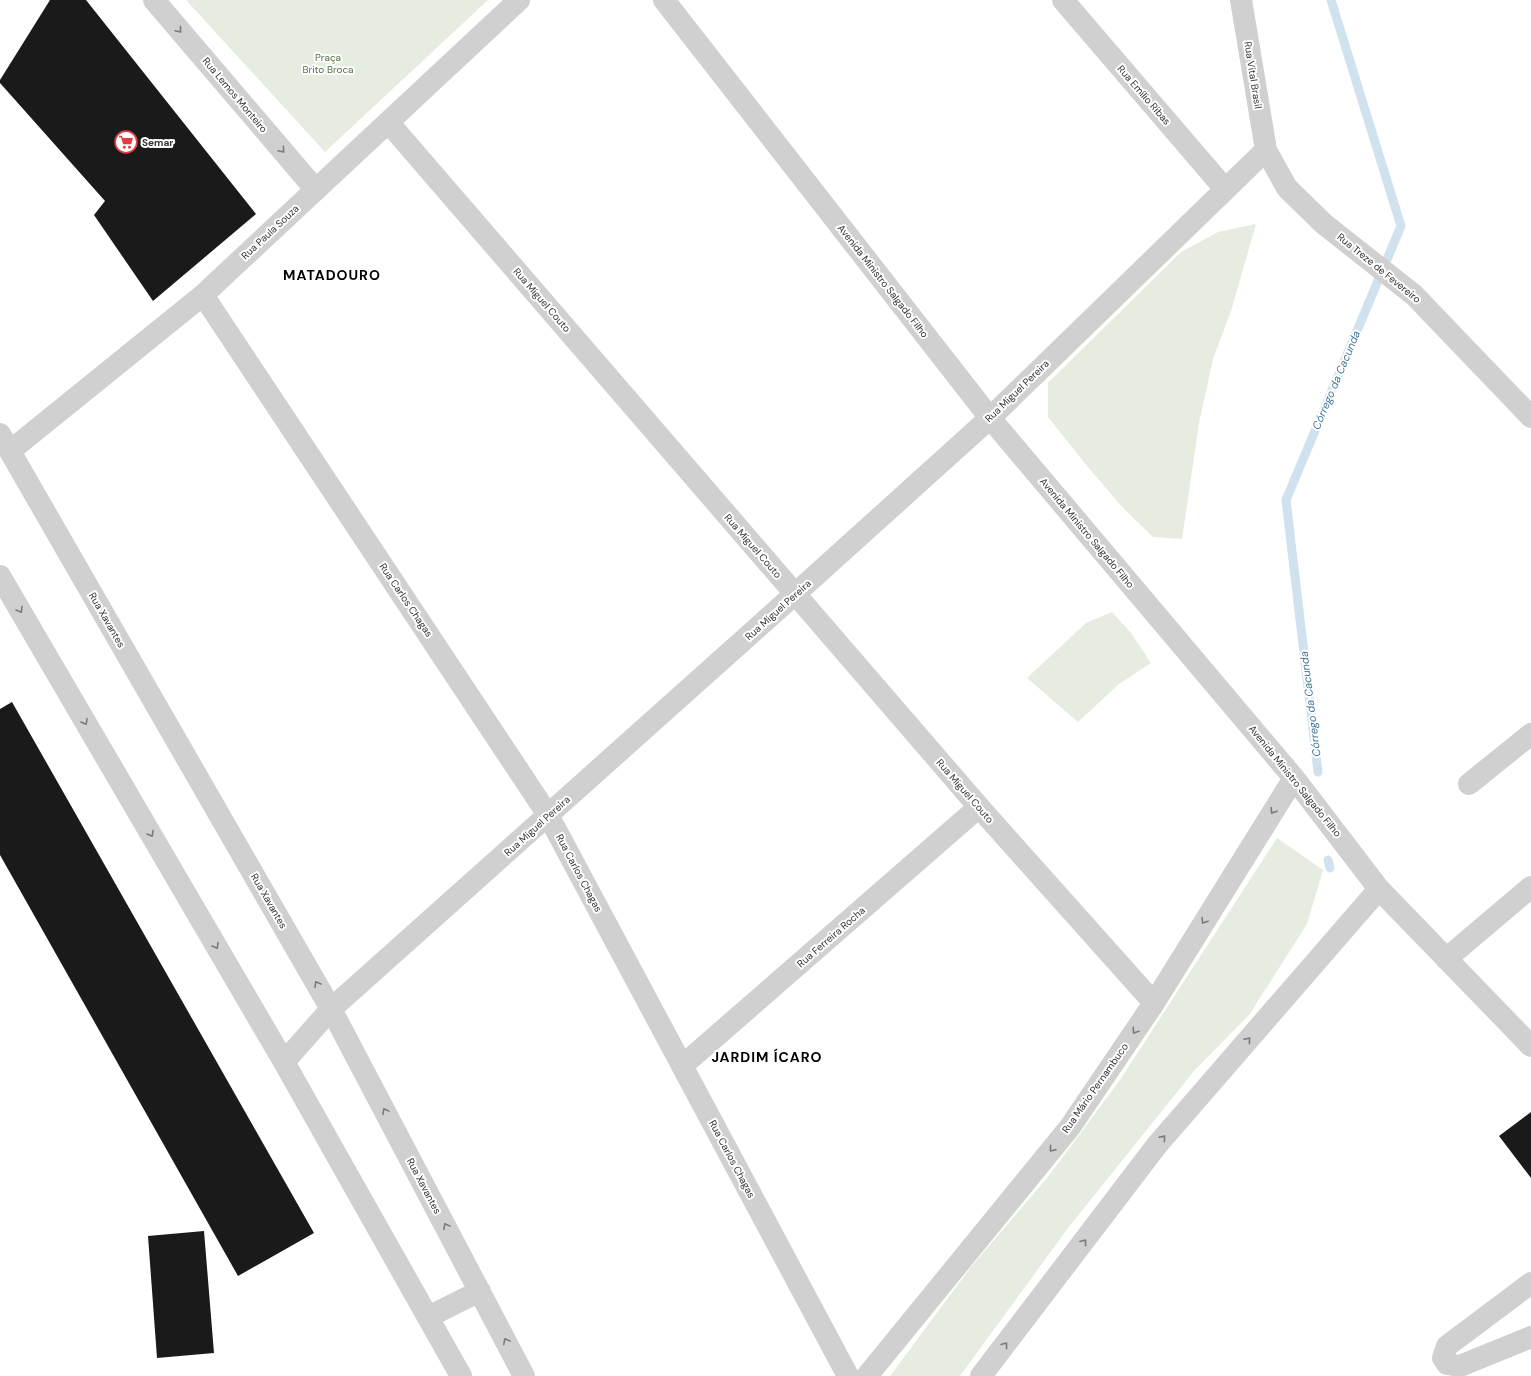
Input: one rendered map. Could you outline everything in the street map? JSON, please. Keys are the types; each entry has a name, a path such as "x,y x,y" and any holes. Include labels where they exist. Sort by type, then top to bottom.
{"street":[{"name":"Rua Lemos Monteiro","path":"154,0 316,190"},
{"name":"Rua Paula Souza","path":"5,442 203,295 519,0"},
{"name":"Avenida Ministro Salgado Filho","path":"664,0 990,418 1294,778 1379,889 1531,1046"},
{"name":"Rua Emílio Ribas","path":"1063,0 1226,189"},
{"name":"Rua Vital Brasil","path":"1241,0 1266,150"},
{"name":"Rua Miguel Couto","path":"388,122 979,807 1154,1003"},
{"name":"Rua Miguel Pereira","path":"284,1062 331,1009 990,418 1266,150"},
{"name":"Rua Treze de Fevereiro","path":"1266,150 1287,188 1324,224 1414,295 1531,417"},
{"name":"Rua Carlos Chagas","path":"203,295 548,815 848,1376"},
{"name":"Rua Xavantes","path":"5,442 331,1009 524,1376"},
{"path":"0,576 284,1062 461,1376"},
{"path":"1469,784 1531,734"},
{"name":"Rua Mário Pernambuco","path":"867,1376 1070,1127 1154,1003 1294,778"},
{"name":"Rua Ferreira Rocha","path":"682,1066 979,807"},
{"path":"1446,959 1531,887"},
{"path":"981,1376 1157,1146 1379,889"},
{"path":"1531,1283 1446,1346 1443,1358 1448,1364 1460,1366 1531,1337"},
{"path":"428,1317 480,1291"}],"green space":[{"name":"Praça Brito Broca","path":"186,0 488,0 325,152"},
{"path":"1256,224 1231,311 1213,359 1199,423 1182,539 1153,537 1123,508 1048,417 1048,383 1181,252 1218,232"},
{"path":"1112,612 1131,633 1151,663 1119,684 1078,722 1027,678 1086,623"},
{"path":"1277,838 1323,870 1307,924 1249,1015 1194,1071 1068,1228 960,1376 890,1376 971,1267 1047,1178 1120,1080"}],"building":[{"name":"Semar","path":"50,0 86,0 256,214 153,301 94,215 105,201 0,83 0,80"},
{"path":"12,702 314,1233 238,1276 0,855 0,709"},
{"path":"1531,1112 1531,1178 1499,1136"},
{"path":"204,1231 214,1353 157,1358 148,1236"}],"waterway":[{"name":"Córrego da Cacunda","path":"1318,772 1286,500 1401,226 1331,0"},
{"path":"1328,860 1330,868"}],"place":[{"name":"Semar","path":"126,142"}],"district":[{"name":"MATADOURO","path":"332,275"},
{"name":"JARDIM ÍCARO","path":"767,1057"}]}
